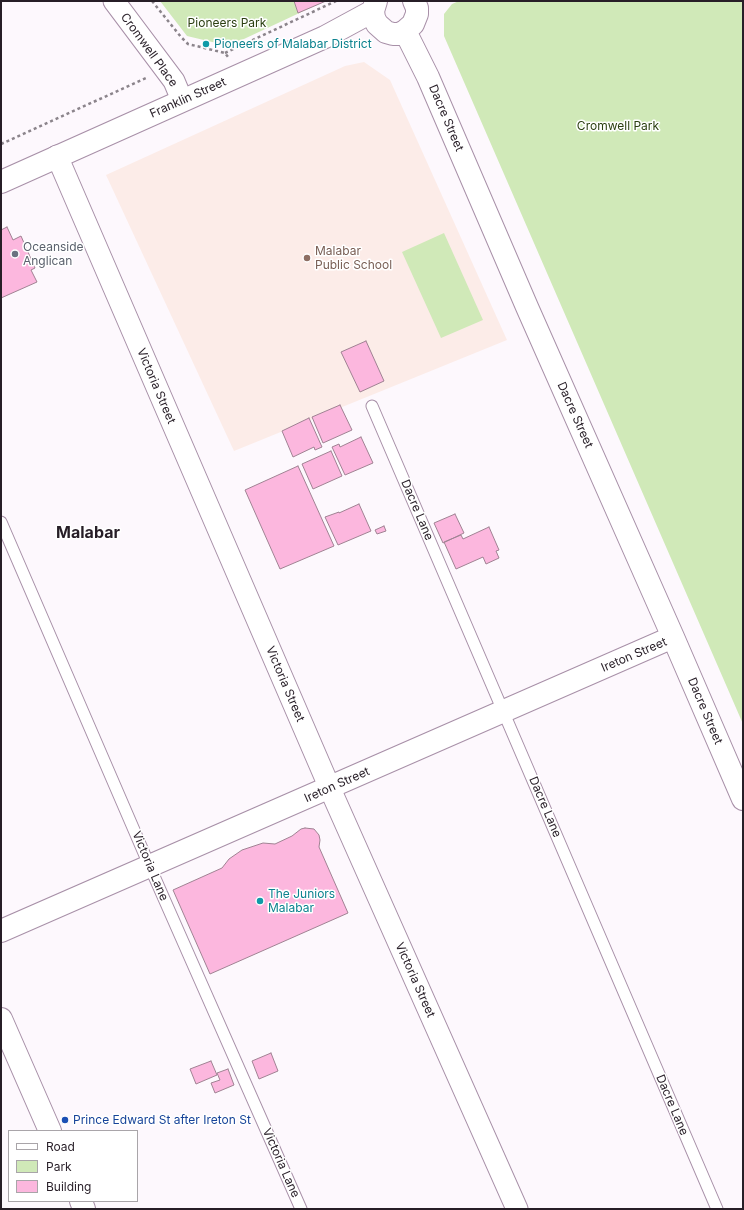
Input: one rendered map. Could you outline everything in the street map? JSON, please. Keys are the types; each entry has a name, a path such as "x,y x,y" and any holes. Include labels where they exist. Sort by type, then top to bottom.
{"street":[{"name":"Cromwell Place","path":"114,1 174,81 182,100"},
{"path":"375,6 374,18 377,24 386,32 399,34 414,24 417,14 416,2"},
{"name":"Franklin Street","path":"1,182 325,37 375,6"},
{"name":"Dacre Street","path":"405,31 428,77 527,307 743,799"},
{"name":"Victoria Street","path":"57,156 330,788 516,1209"},
{"name":"Ireton Street","path":"1,932 673,638"},
{"path":"1,1019 50,1130"}],"lane":[{"name":"Dacre Lane","path":"372,406 717,1209"},
{"name":"Victoria Lane","path":"1,522 301,1209"}],"path":[{"path":"152,1 188,44 225,53 336,1"},
{"path":"225,53 237,76"},
{"path":"1,144 165,69"}],"shaded area":[{"name":"Malabar Public School","path":"364,62 390,80 507,340 234,451 106,175 345,66"}],"green space":[{"name":"Pioneers Park","path":"160,1 325,1 229,46 187,36"},
{"name":"Cromwell Park","path":"459,1 743,1 743,724 444,36 444,14 452,4"},
{"path":"444,233 483,320 441,338 402,252"}],"building":[{"path":"294,1 326,1 298,13"},
{"name":"Oceanside Anglican","path":"7,227 13,240 21,236 35,268 31,270 37,282 1,298 1,230"},
{"path":"366,341 384,381 360,392 341,352"},
{"path":"340,405 352,430 323,443 312,417"},
{"path":"309,418 322,447 315,450 314,447 293,457 282,431"},
{"path":"361,437 373,463 345,475 332,447 339,444 340,447"},
{"path":"331,451 342,476 313,489 302,464"},
{"path":"298,466 334,546 280,569 245,490"},
{"path":"359,504 371,531 338,545 325,517 339,513"},
{"path":"455,514 464,533 443,543 434,523"},
{"path":"384,526 386,531 377,534 375,530"},
{"path":"489,527 499,550 496,551 499,558 486,564 483,557 456,569 444,542 461,535 463,539"},
{"name":"The Juniors Malabar","path":"305,828 314,829 319,835 319,847 348,913 210,974 173,890 222,868 229,859 242,850 263,843 275,844"},
{"path":"271,1053 278,1071 259,1079 252,1061"},
{"path":"211,1061 217,1075 196,1084 190,1069"},
{"path":"228,1069 234,1085 215,1093 211,1083 220,1080 217,1073"}],"place":[{"name":"Pioneers of Malabar District","path":"206,44"},
{"name":"Oceanside Anglican","path":"15,254"},
{"name":"Malabar Public School","path":"307,258"},
{"name":"The Juniors Malabar","path":"260,901"},
{"name":"Prince Edward St after Ireton St","path":"65,1120"}],"district":[{"name":"Malabar","path":"88,533"}]}
